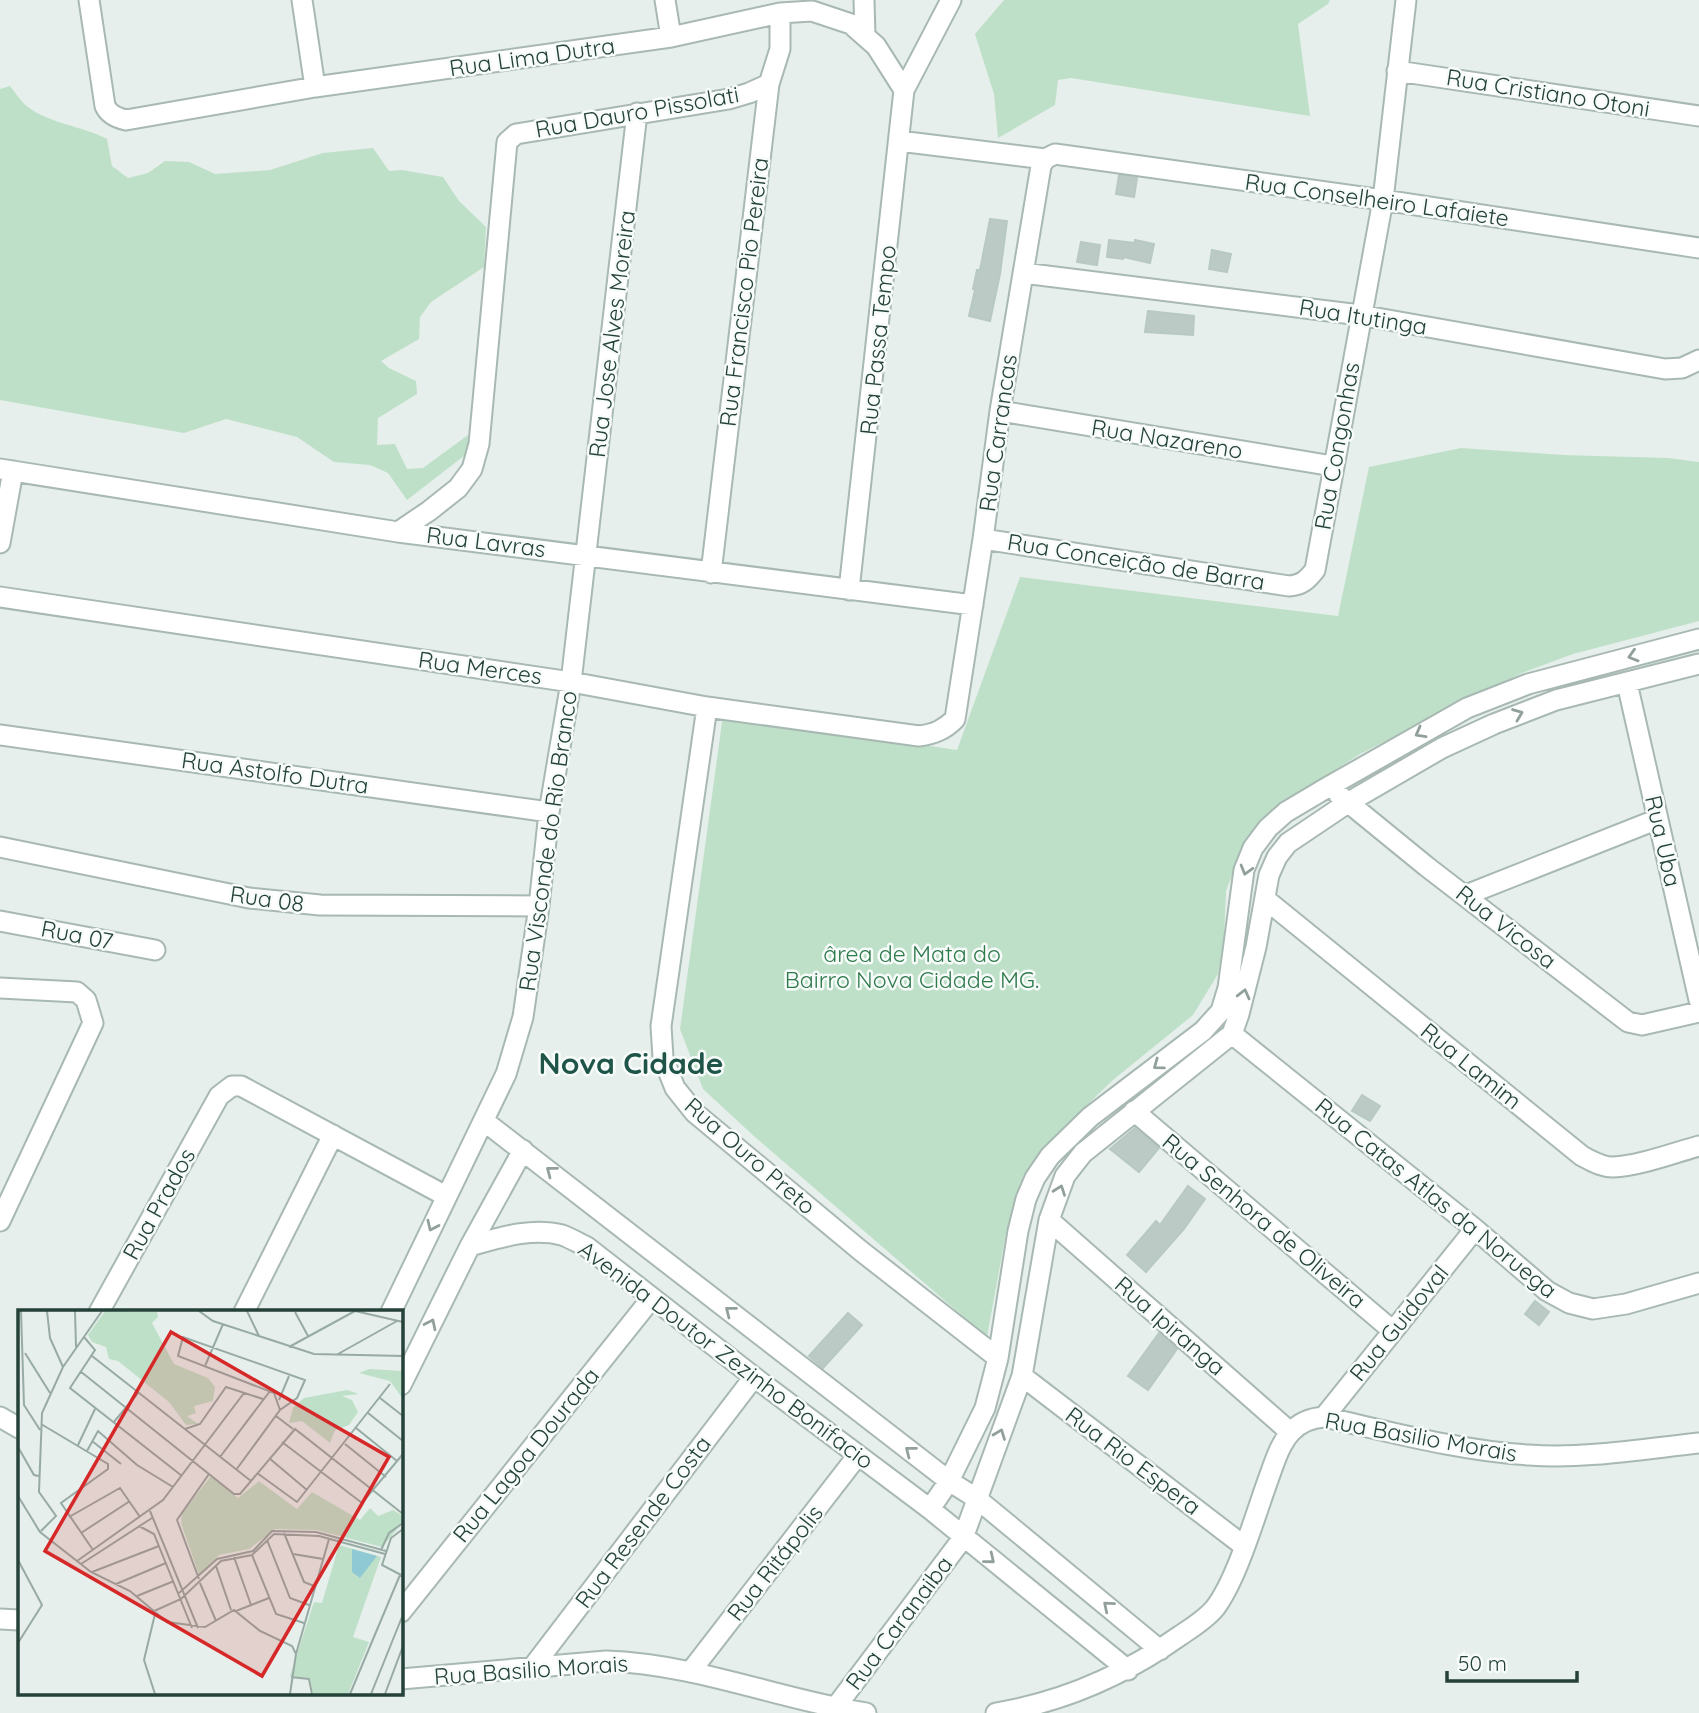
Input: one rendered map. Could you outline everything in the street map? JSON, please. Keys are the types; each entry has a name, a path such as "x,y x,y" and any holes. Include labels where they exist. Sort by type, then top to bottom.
{"street":[{"name":"Rua Lima Dutra","path":"89,0 105,106 107,111 117,118 126,120 315,87 671,37 780,13 812,11 851,24 865,36 889,64 904,90"},
{"path":"302,0 315,87"},
{"path":"665,0 671,37"},
{"path":"864,0 865,36"},
{"path":"904,90 951,0"},
{"name":"Rua Congonhas","path":"1289,586 1299,585 1315,570 1383,200 1406,0"},
{"name":"Rua Francisco Pio Pereira","path":"711,573 769,84 780,49 780,13"},
{"name":"Rua Cristiano Otoni","path":"1397,71 1699,116"},
{"name":"Rua Dauro Pissolati","path":"398,531 458,488 472,469 480,444 507,142 516,134 729,99 769,84"},
{"name":"Rua Passa Tempo","path":"849,590 904,90"},
{"name":"Rua Jose Alves Moreira","path":"586,555 638,113"},
{"name":"Rua Conselheiro Lafaiete","path":"899,141 1050,156 1383,200 1699,248"},
{"name":"Rua Carrancas","path":"955,719 1000,411 1041,166 1050,156"},
{"name":"Rua Itutinga","path":"1023,273 1360,315 1665,369 1682,368 1699,360"},
{"name":"Rua Nazareno","path":"1000,411 1333,466"},
{"path":"0,543 6,470"},
{"name":"Rua Lavras","path":"6,470 398,531 973,605"},
{"name":"Rua Conceição de Barra","path":"983,539 1289,586"},
{"name":"Rua Visconde do Rio Branco","path":"484,1121 506,1074 523,1017 549,812 572,682 586,555"},
{"name":"Rua Merces","path":"0,597 572,682 707,707 919,736 945,729 955,719"},
{"path":"930,1509 949,1481 985,1408 998,1358 1018,1231 1026,1199 1035,1178 1050,1156 1090,1117 1203,1031 1221,1010 1228,988 1244,870 1253,848 1268,828 1286,812 1467,708 1528,684 1699,639"},
{"path":"963,1538 1022,1376 1049,1220 1065,1176 1083,1153 1232,1034 1252,960 1269,875 1287,843 1349,802 1442,748 1494,724 1556,700 1699,664"},
{"name":"Rua Uba","path":"1627,683 1699,1000"},
{"name":"Rua Ouro Preto","path":"707,707 661,1026 663,1058 675,1088 695,1113 998,1358"},
{"name":"Rua Astolfo Dutra","path":"0,735 549,812"},
{"name":"Rua Vicosa","path":"1328,787 1628,1022 1642,1025 1699,1012"},
{"path":"1466,895 1658,819"},
{"name":"Rua 08","path":"0,847 249,898 320,905 539,906"},
{"name":"Rua Lamim","path":"1265,899 1582,1156 1611,1167 1699,1146"},
{"name":"Rua 07","path":"0,921 155,950"},
{"path":"0,988 77,992 86,1000 93,1023 0,1221"},
{"name":"Rua Catas Atlas da Noruega","path":"1232,1034 1475,1229 1547,1291 1569,1303 1593,1309 1626,1304 1699,1283"},
{"name":"Rua Prados","path":"100,1310 219,1096 233,1086 241,1086 333,1135"},
{"name":"Rua Senhora de Oliveira","path":"1134,1111 1393,1332"},
{"path":"392,1310 484,1121"},
{"name":"Avenida Doutor Zezinho Bonifacio","path":"484,1121 949,1481 976,1498 1160,1650"},
{"path":"245,1310 333,1135 446,1196"},
{"path":"402,1383 470,1246 523,1150"},
{"name":"Rua Ipiranga","path":"1049,1220 1290,1432"},
{"name":"Rua Guidoval","path":"1324,1418 1475,1229"},
{"name":"Avenida Doutor Zezinho Bonifacio","path":"470,1246 511,1234 540,1233 562,1235 587,1247 930,1509 1128,1670"},
{"name":"Rua Lagoa Dourada","path":"402,1611 652,1299"},
{"name":"Rua Rio Espera","path":"1022,1376 1244,1546"},
{"name":"Rua Resende Costa","path":"532,1668 754,1377"},
{"path":"0,1417 18,1427"},
{"name":"Rua Basilio Morais","path":"996,1713 1070,1694 1128,1670 1160,1650 1214,1609 1225,1591 1244,1546 1280,1448 1290,1432 1311,1418 1324,1418 1485,1452 1532,1455 1594,1454 1699,1443"},
{"name":"Rua Ritápolis","path":"691,1671 858,1455"},
{"name":"Rua Caranaiba","path":"835,1708 963,1538"},
{"path":"0,1619 18,1620"},
{"name":"Rua Basilio Morais","path":"402,1679 606,1661 633,1662 691,1671 863,1713"}],"green space":[{"path":"1004,0 1330,0 1298,24 1310,116 1071,78 1058,80 1055,105 998,138 994,94 975,34"},
{"path":"10,86 28,107 37,113 107,139 112,166 128,178 148,173 165,161 189,162 215,174 270,170 323,153 373,148 389,171 402,170 443,177 459,201 486,227 484,267 431,302 420,317 419,339 381,361 389,368 416,381 417,394 378,418 377,445 395,444 407,469 423,468 468,435 469,452 407,500 388,473 370,465 334,462 297,437 226,419 184,433 0,400 0,89"},
{"name":"ârea de Mata do Bairro Nova Cidade MG.","path":"1461,448 1668,458 1699,462 1699,621 1573,654 1522,673 1360,754 1280,806 1252,836 1239,857 1226,891 1224,937 1218,974 1193,1015 1113,1080 1041,1149 1006,1233 987,1337 703,1089 680,1029 723,715 957,750 1020,577 1338,616 1369,467"}],"building":[{"path":"1119,175 1137,178 1134,197 1116,194"},
{"path":"990,219 1007,221 990,321 969,316"},
{"path":"1109,240 1135,243 1135,240 1154,244 1150,263 1124,257 1107,257"},
{"path":"1081,242 1100,245 1097,265 1077,262"},
{"path":"1212,250 1231,254 1227,272 1209,269"},
{"path":"1148,311 1194,316 1193,335 1145,332"},
{"path":"1362,1095 1380,1106 1370,1121 1352,1111"},
{"path":"1135,1128 1159,1148 1139,1172 1110,1149"},
{"path":"1188,1186 1205,1199 1184,1229 1146,1272 1127,1255 1156,1221 1160,1225"},
{"path":"1535,1301 1549,1312 1539,1325 1525,1314"},
{"path":"848,1313 862,1325 823,1368 809,1356"},
{"path":"1159,1333 1177,1349 1148,1390 1128,1376"}],"district":[{"name":"Nova Cidade","path":"631,1064"}]}
